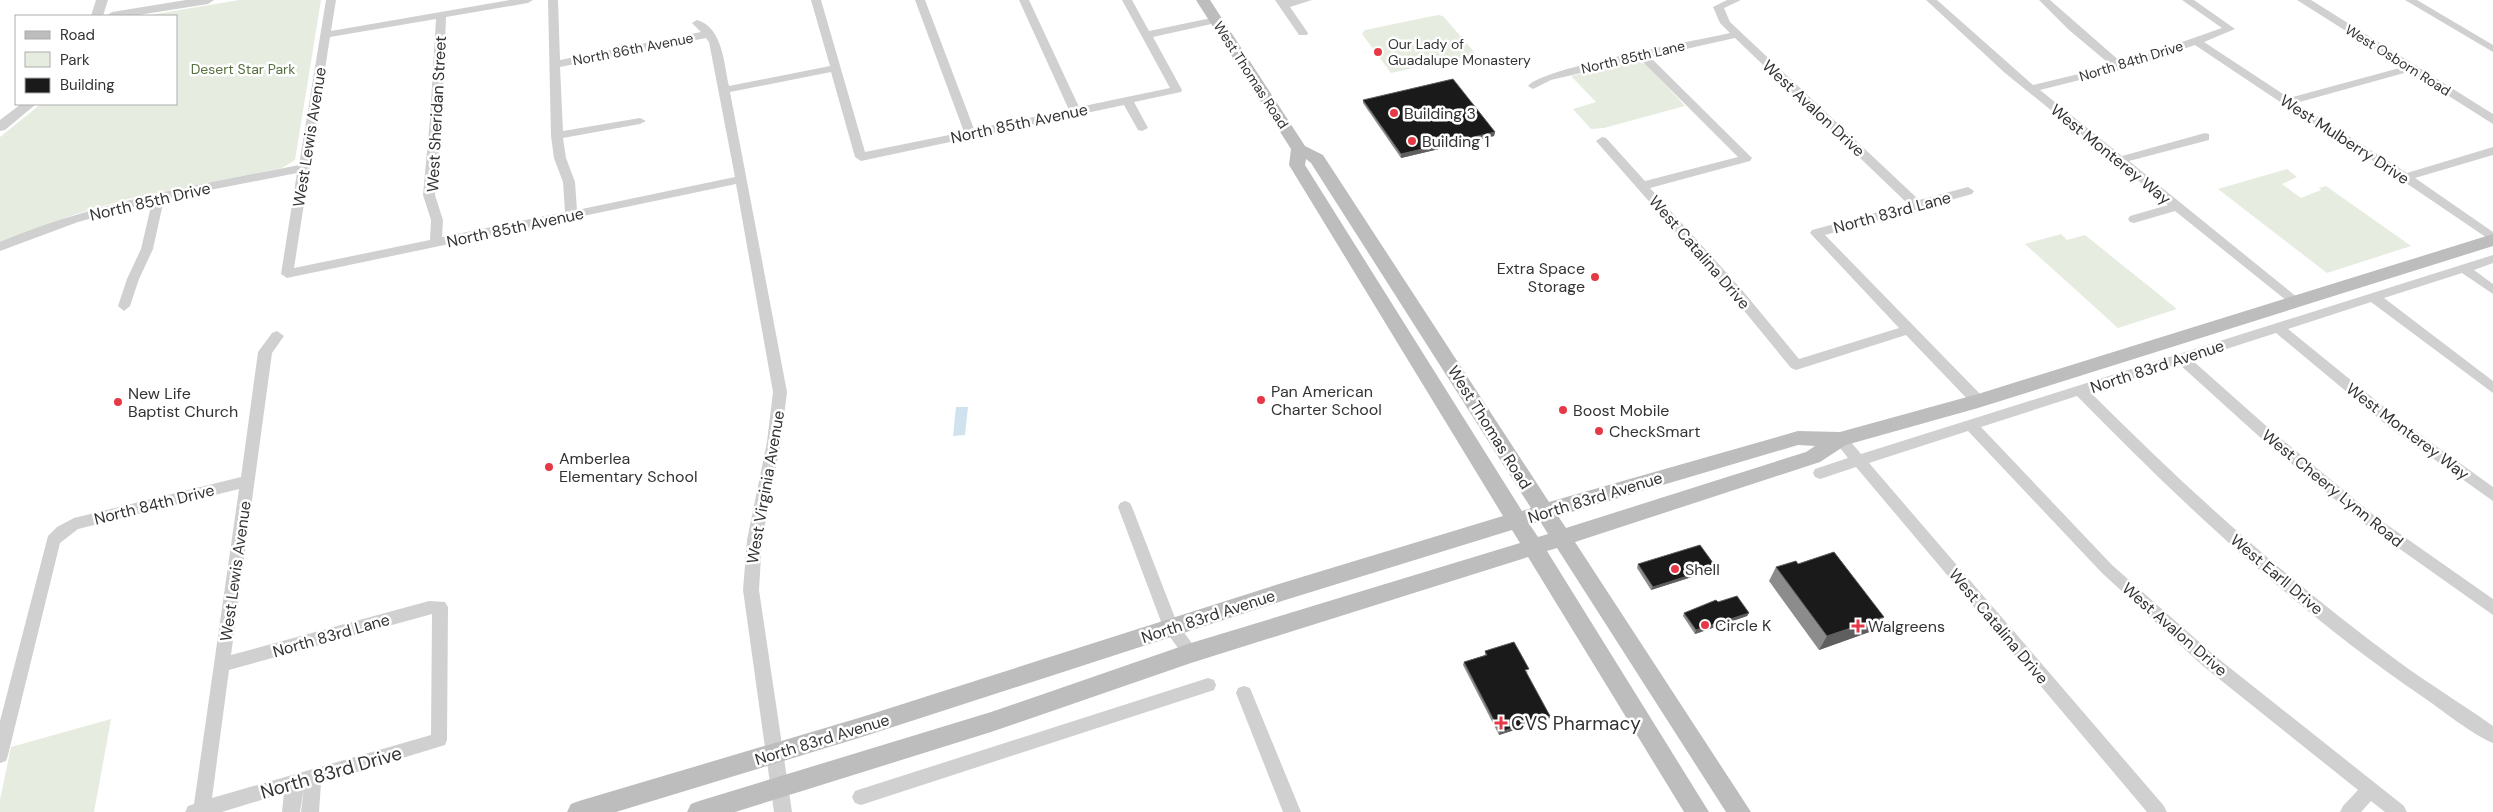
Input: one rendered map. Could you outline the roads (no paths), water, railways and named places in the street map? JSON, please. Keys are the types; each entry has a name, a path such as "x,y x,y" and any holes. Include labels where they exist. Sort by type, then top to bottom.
{"main road":[{"name":"West Thomas Road","path":"1204,0 1299,150 1317,159 1561,539 1740,812"},
{"name":"West Thomas Road","path":"1299,150 1297,165 1532,548 1697,812"},
{"name":"North 83rd Avenue","path":"579,812 775,753 1171,627 1544,512 1798,438 1840,439 1978,400 2297,302 2493,239"},
{"path":"1383,306 1408,299"},
{"name":"North 83rd Avenue","path":"699,812 991,722 1191,653 1561,539 1813,457 1840,439"}],"street":[{"path":"97,15 102,0"},
{"path":"118,15 208,0"},
{"name":"West Lewis Avenue","path":"287,274 331,0"},
{"path":"326,35 528,0"},
{"path":"553,0 557,64 557,136 560,158 569,182 571,215"},
{"path":"724,90 836,68 816,0"},
{"path":"920,0 970,134"},
{"path":"1024,0 1075,111"},
{"path":"1127,0 1146,35 1216,20"},
{"path":"1302,33 1281,2 1307,0"},
{"name":"West Avalon Drive","path":"1736,0 1718,7 1720,16 1736,34 1916,205"},
{"name":"West Monterey Way","path":"1931,0 2031,89 2297,302"},
{"path":"2044,0 2073,28 2120,67"},
{"name":"North 84th Drive","path":"2031,89 2120,67 2230,29 2187,0"},
{"name":"West Osborn Road","path":"2304,0 2493,120"},
{"path":"2410,0 2493,49"},
{"name":"West Sheridan Street","path":"436,243 437,220 429,195 436,119 441,15"},
{"name":"West Virginia Avenue","path":"697,23 709,34 714,42 742,179 780,392 776,426 751,560 751,590 783,812"},
{"name":"North 86th Avenue","path":"557,64 709,34"},
{"name":"North 85th Lane","path":"1534,86 1556,76 1736,34"},
{"name":"North 85th Avenue","path":"836,68 861,157 1177,90 1146,35"},
{"name":"West Mulberry Drive","path":"2196,41 2405,177 2493,239"},
{"path":"1642,55 1746,158 1642,186"},
{"path":"2287,102 2411,68"},
{"path":"1127,100 1142,128"},
{"path":"0,127 28,105"},
{"path":"557,136 640,121"},
{"path":"2120,160 2205,137"},
{"name":"West Catalina Drive","path":"1602,141 1737,293 1796,365 1910,329"},
{"path":"2405,177 2493,151"},
{"name":"North 85th Drive","path":"0,247 102,211 159,197 304,168"},
{"name":"North 85th Avenue","path":"287,274 742,179"},
{"name":"North 83rd Lane","path":"1910,329 1816,233 1968,191"},
{"path":"124,306 147,249 159,197"},
{"path":"2134,219 2177,206"},
{"name":"North 83rd Avenue","path":"1820,473 2493,258"},
{"path":"2463,268 2493,290"},
{"path":"2373,297 2493,388"},
{"name":"West Monterey Way","path":"2277,327 2395,424 2493,495"},
{"path":"1910,329 1978,400"},
{"name":"West Lewis Avenue","path":"198,811 222,665 265,352 277,336"},
{"name":"West Cheery Lynn Road","path":"2180,358 2268,436 2371,521 2493,608"},
{"name":"West Earll Drive","path":"2079,390 2139,451 2221,527 2294,590 2382,659 2493,735"},
{"name":"West Avalon Drive","path":"1971,425 2106,569 2209,661 2398,812"},
{"name":"West Catalina Drive","path":"1840,439 2158,812"},
{"name":"North 84th Drive","path":"0,755 53,540 62,531 74,524 248,481"},
{"path":"1125,507 1171,627 1191,653"},
{"name":"North 83rd Lane","path":"222,665 428,608 440,607 440,740"},
{"path":"861,797 1208,685"},
{"path":"1244,693 1292,812"},
{"name":"North 83rd Drive","path":"198,811 440,740"},
{"path":"310,812 313,778"},
{"path":"291,812 294,783"},
{"path":"2349,812 2369,790"}],"water":[{"path":"956,407 968,407 965,435 953,436"}],"place":[{"name":"Our Lady of Guadalupe Monastery","path":"1378,52"},
{"name":"Building 3","path":"1394,113"},
{"name":"Building 1","path":"1412,141"},
{"name":"Extra Space Storage","path":"1595,277"},
{"name":"Pan American Charter School","path":"1261,400"},
{"name":"New Life Baptist Church","path":"118,402"},
{"name":"Boost Mobile","path":"1563,410"},
{"name":"CheckSmart","path":"1599,431"},
{"name":"Amberlea Elementary School","path":"549,467"},
{"name":"Shell","path":"1675,569"},
{"name":"Circle K","path":"1705,625"},
{"name":"Walgreens","path":"1858,626"},
{"name":"CVS Pharmacy","path":"1501,723"}],"park label":[{"name":"Desert Star Park","path":"243,69"}]}
